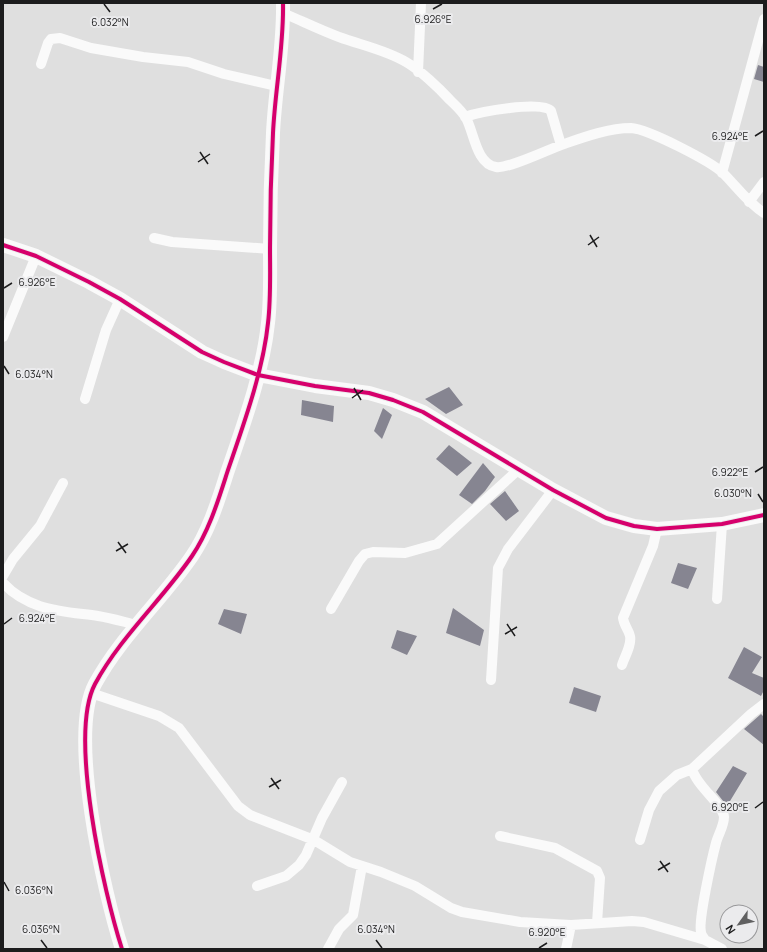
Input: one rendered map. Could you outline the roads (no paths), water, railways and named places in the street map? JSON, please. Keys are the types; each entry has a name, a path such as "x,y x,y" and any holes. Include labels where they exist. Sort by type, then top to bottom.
{"street":[{"path":"418,72 421,3"},
{"path":"122,949 108,901 90,804 85,734 87,711 91,693 117,650 176,577 201,541 228,472 258,375 268,325 271,286 271,169 283,8 338,37 388,53 407,63 448,98 465,117 481,157 489,165 496,167 507,166 561,145 606,131 632,128 670,143 722,173 749,202 764,213"},
{"path":"722,173 764,19"},
{"path":"41,64 48,43 51,39 60,38 109,52 188,62 224,74 276,86"},
{"path":"465,117 479,112 506,108 545,108 551,111 561,145"},
{"path":"749,202 764,182"},
{"path":"154,238 172,242 270,249"},
{"path":"3,245 36,256 120,299 202,352 258,375 315,386 369,393 393,400 423,412 553,490 606,518 634,526 657,529 722,524 764,515"},
{"path":"3,337 36,256"},
{"path":"85,399 106,330 120,299"},
{"path":"330,609 359,561 365,554 373,552 405,554 437,544 519,469"},
{"path":"3,576 13,558 34,536 62,483"},
{"path":"491,680 498,568 508,549 553,490"},
{"path":"717,598 722,524"},
{"path":"622,665 630,641 630,635 624,624 623,618 653,546 657,529"},
{"path":"5,589 39,607 137,625"},
{"path":"91,693 159,716 179,728 188,737 238,806 250,815 314,840 350,862 381,872 415,886 451,908 462,912 520,922 571,925 632,921 644,922 705,940 722,949"},
{"path":"640,840 649,810 659,791 677,775 692,769 751,714 764,704"},
{"path":"692,769 695,779 719,806 724,815 723,824 716,843 708,878 701,922 700,931 705,940"},
{"path":"257,886 286,876 299,865 314,840 322,818 342,782"},
{"path":"500,836 555,848 597,871 600,878 597,924"},
{"path":"328,949 338,929 353,915 362,866"},
{"path":"566,949 571,925"}]}
